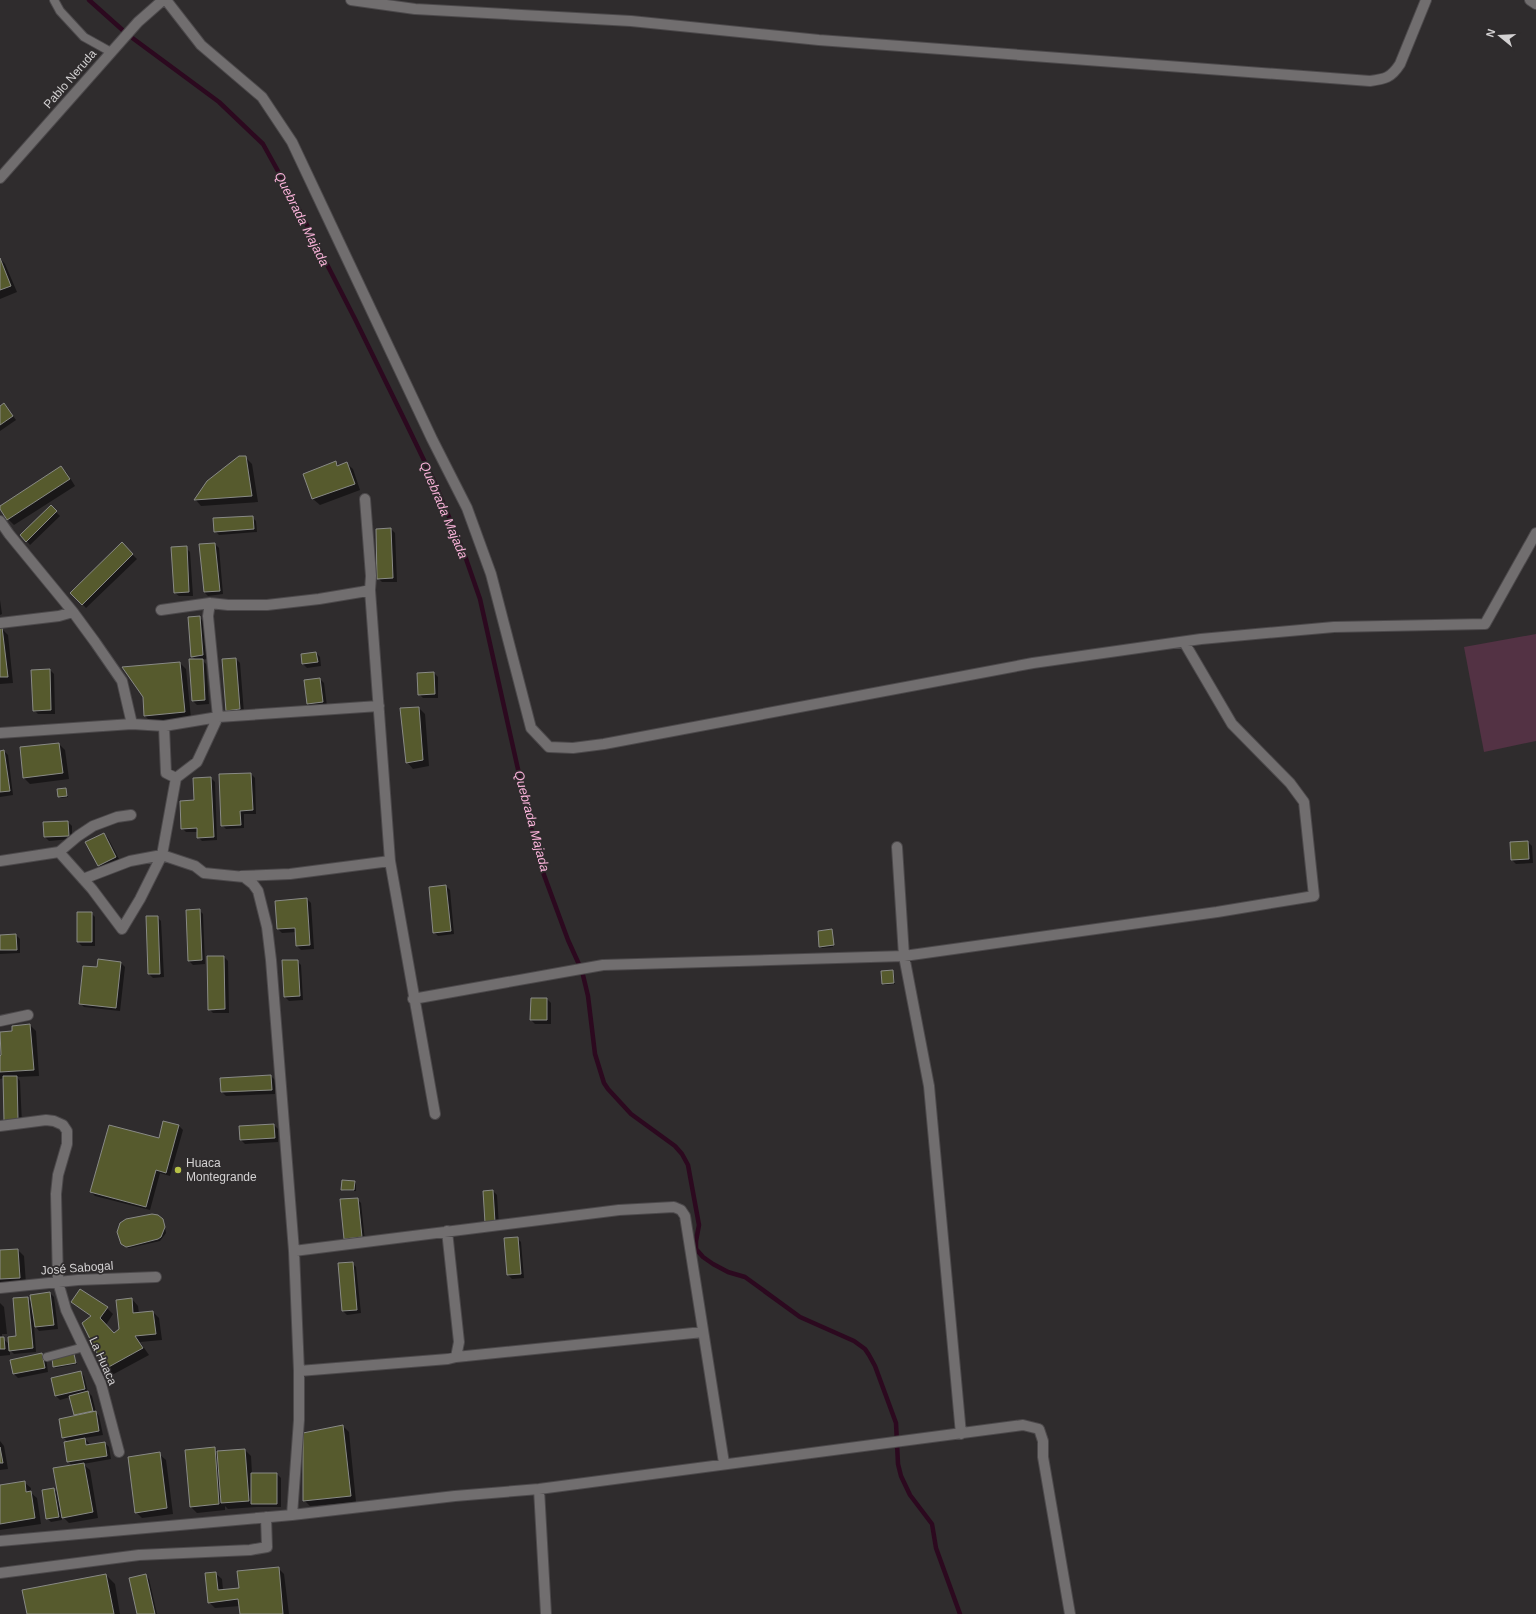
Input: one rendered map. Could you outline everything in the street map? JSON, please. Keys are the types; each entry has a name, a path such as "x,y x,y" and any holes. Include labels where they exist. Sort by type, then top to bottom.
{"street":[{"name":"Pablo Neruda","path":"0,178 138,22 163,0"},
{"path":"166,0 201,45 262,97 292,142 432,439 467,508 491,574 531,728 549,746 573,748 604,744 1033,663 1184,642 1334,628 1485,624 1536,533"},
{"path":"351,0 415,9 631,21 819,40 1370,82 1385,78 1394,73 1400,64 1426,0"},
{"path":"1530,0 1536,4"},
{"path":"366,499 371,572 370,590 380,706 390,861 435,1114"},
{"path":"0,521 73,612 122,682 132,724"},
{"path":"161,610 210,602 228,605 260,605 318,599 370,590"},
{"path":"59,852 83,879 122,929 140,899 162,855 176,778 197,762 218,717 208,616 210,602"},
{"path":"0,623 59,616 73,612"},
{"path":"414,999 603,965 904,956 1217,912 1314,896 1304,802 1290,783 1232,724 1184,642"},
{"path":"0,733 132,724 164,726 218,717 380,706"},
{"path":"164,726 166,773 176,778"},
{"path":"0,861 59,852 93,826 117,817 131,815"},
{"path":"897,847 904,956 929,1086 961,1434"},
{"path":"83,879 130,861 162,855 195,866 204,873 238,876 290,874 390,861"},
{"path":"238,876 249,880 258,891 269,942 294,1251 299,1371 299,1420 292,1515"},
{"path":"0,1022 28,1015"},
{"name":"La Huaca","path":"0,1126 46,1120 54,1121 63,1125 67,1131 67,1144 58,1175 56,1194 58,1282 66,1310 101,1384 119,1452"},
{"path":"294,1251 619,1210 674,1206 681,1210 685,1216 724,1463"},
{"path":"447,1231 459,1342 456,1357"},
{"name":"José Sabogal","path":"0,1288 58,1282 156,1277"},
{"path":"299,1371 448,1359 703,1332"},
{"path":"0,1542 292,1515 539,1488 1023,1425 1039,1429 1043,1441 1043,1457 1070,1614"},
{"path":"539,1488 546,1614"},
{"path":"0,1573 139,1555 250,1550 267,1547 266,1517"}],"lane":[{"path":"54,0 60,11 84,37 111,52"},
{"path":"47,1356 84,1347"}],"shaded area":[{"path":"1536,634 1536,741 1484,752 1464,647"}],"building":[{"path":"0,258 11,286 0,290"},
{"path":"4,403 13,416 0,425 0,406"},
{"path":"239,456 246,456 252,496 194,500 207,481"},
{"path":"336,461 337,466 347,462 355,484 312,499 303,474"},
{"path":"61,466 70,479 7,520 0,509 0,506"},
{"path":"51,505 57,511 26,542 20,535"},
{"path":"253,516 254,529 214,532 213,518"},
{"path":"391,528 393,578 377,579 376,529"},
{"path":"122,542 133,554 82,605 70,593"},
{"path":"215,543 220,591 204,592 199,544"},
{"path":"187,546 189,592 174,593 171,547"},
{"path":"200,616 203,655 191,657 188,617"},
{"path":"2,627 8,677 0,677 0,628"},
{"path":"316,652 318,662 302,664 301,654"},
{"path":"236,658 240,709 226,711 222,659"},
{"path":"189,659 203,659 205,700 192,701"},
{"path":"180,662 185,712 144,716 143,697 122,667"},
{"path":"50,669 51,710 33,711 31,670"},
{"path":"434,672 435,694 418,695 417,673"},
{"path":"320,678 323,702 307,704 304,680"},
{"path":"419,707 423,760 406,763 400,708"},
{"path":"59,743 63,773 23,778 20,747"},
{"path":"4,750 10,791 0,792 0,751"},
{"path":"251,773 253,810 240,811 241,825 221,826 219,774"},
{"path":"211,777 214,837 197,838 197,828 181,829 180,801 194,800 193,778"},
{"path":"66,788 67,796 58,797 57,789"},
{"path":"68,821 69,836 44,837 43,822"},
{"path":"104,833 116,857 98,866 85,842"},
{"path":"1528,841 1529,859 1511,860 1510,842"},
{"path":"446,885 451,931 433,933 429,887"},
{"path":"307,898 310,945 296,946 295,928 277,929 275,901"},
{"path":"200,909 202,960 188,961 186,910"},
{"path":"77,912 92,912 92,942 77,942"},
{"path":"146,916 158,916 160,974 148,974"},
{"path":"832,929 834,945 819,947 818,931"},
{"path":"16,934 17,950 0,950 0,935"},
{"path":"207,956 224,956 225,1009 208,1010"},
{"path":"98,959 121,962 116,1008 79,1004 83,966 97,967"},
{"path":"282,960 298,960 300,996 284,997"},
{"path":"893,970 894,983 882,984 881,971"},
{"path":"531,998 547,998 547,1020 530,1020"},
{"path":"30,1024 34,1070 0,1072 0,1032 12,1031 12,1026"},
{"path":"271,1075 272,1090 221,1092 220,1078"},
{"path":"3,1076 17,1076 18,1120 4,1121"},
{"path":"163,1121 179,1125 166,1173 156,1170 146,1207 90,1192 109,1125 159,1138"},
{"path":"274,1124 275,1138 240,1140 239,1126"},
{"path":"342,1180 355,1181 354,1190 341,1190"},
{"path":"493,1190 495,1222 485,1223 483,1191"},
{"path":"358,1198 362,1237 344,1239 340,1199"},
{"path":"152,1214 158,1215 163,1219 165,1227 161,1237 126,1247 121,1244 117,1232 120,1223 126,1219"},
{"path":"518,1237 521,1274 507,1275 504,1238"},
{"path":"18,1249 20,1278 0,1279 0,1250"},
{"path":"353,1262 357,1310 342,1311 338,1263"},
{"path":"80,1289 108,1307 100,1318 114,1333 119,1329 116,1300 132,1298 133,1313 153,1311 156,1334 135,1336 143,1348 105,1369 82,1323 91,1316 71,1302"},
{"path":"50,1292 54,1325 35,1327 30,1295"},
{"path":"28,1297 33,1348 9,1351 8,1337 16,1336 13,1298"},
{"path":"0,1337 4,1337 5,1349 0,1349"},
{"path":"42,1353 45,1368 13,1374 10,1360"},
{"path":"74,1354 76,1363 53,1367 52,1358"},
{"path":"81,1371 85,1389 55,1396 51,1378"},
{"path":"88,1391 93,1411 74,1415 69,1396"},
{"path":"96,1411 99,1431 62,1438 59,1419"},
{"path":"343,1425 351,1496 303,1501 303,1433"},
{"path":"85,1438 86,1445 105,1442 107,1456 67,1462 64,1442"},
{"path":"0,1447 3,1463 0,1463"},
{"path":"215,1447 219,1504 190,1507 185,1450"},
{"path":"245,1449 249,1501 221,1503 217,1451"},
{"path":"160,1452 167,1508 135,1513 128,1457"},
{"path":"84,1463 93,1512 62,1518 53,1468"},
{"path":"251,1473 277,1473 277,1504 251,1504"},
{"path":"25,1481 26,1492 31,1491 35,1518 0,1524 0,1485"},
{"path":"54,1488 59,1517 46,1519 42,1490"},
{"path":"279,1567 283,1614 240,1614 238,1599 208,1603 205,1573 216,1572 218,1590 239,1588 237,1571"},
{"path":"106,1574 114,1614 27,1614 22,1590"},
{"path":"146,1574 155,1614 137,1614 129,1578"}],"waterway":[{"name":"Quebrada Majada","path":"89,0 127,34 219,102 263,144 294,200 355,319 434,481 464,553 480,599 534,841 544,875 568,940 582,971 588,996 595,1054 604,1083 631,1114 675,1146 682,1154 688,1165 699,1225 696,1249 703,1257 728,1272 745,1277 800,1317 854,1341 865,1349 875,1366 896,1423 898,1464 901,1476 910,1495 932,1524 936,1548 960,1614"}],"place":[{"name":"Huaca Montegrande","path":"178,1170"}]}
